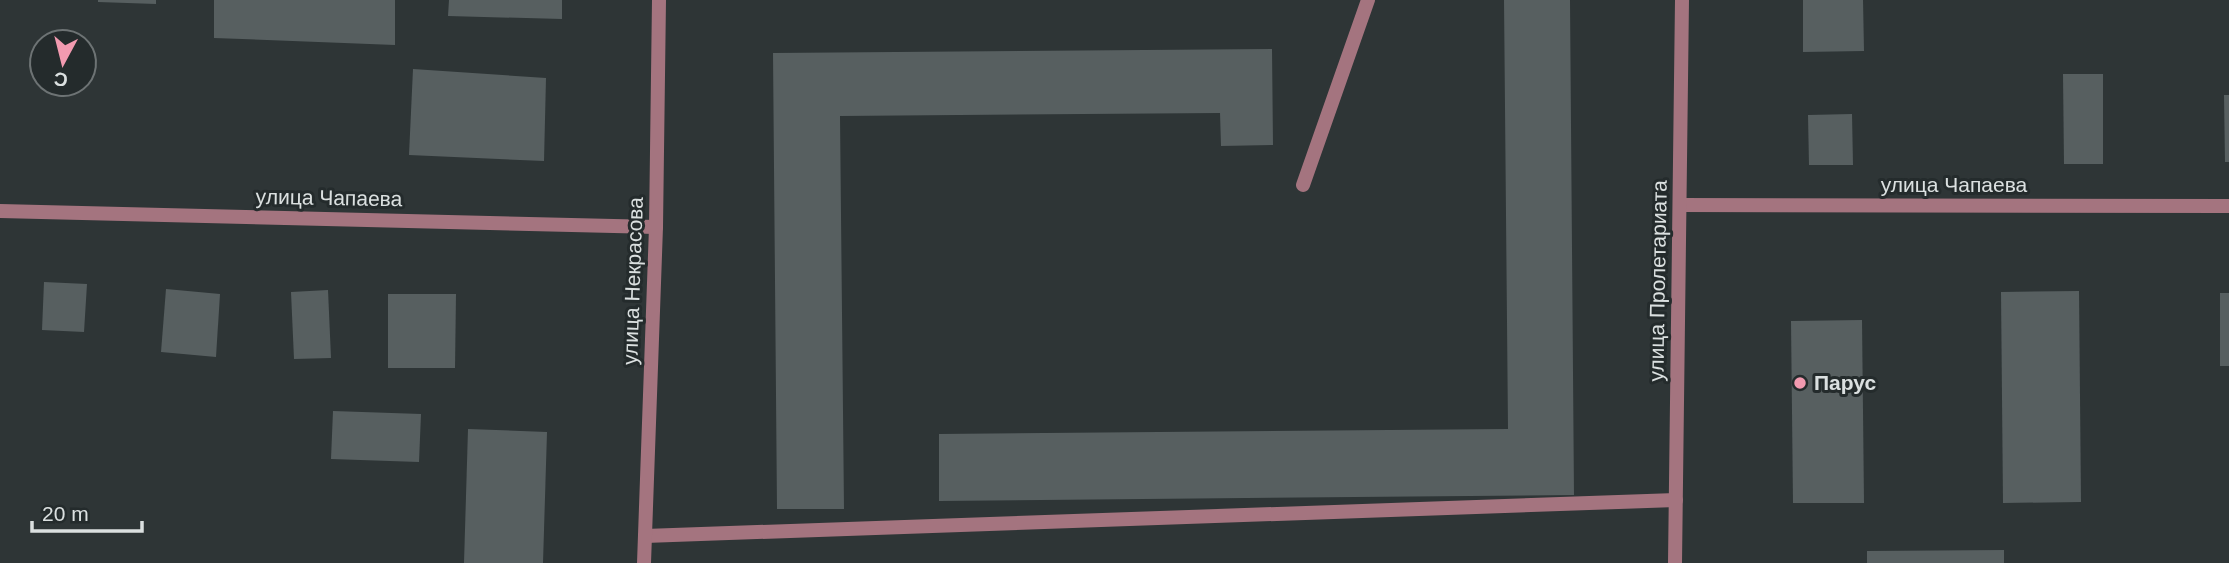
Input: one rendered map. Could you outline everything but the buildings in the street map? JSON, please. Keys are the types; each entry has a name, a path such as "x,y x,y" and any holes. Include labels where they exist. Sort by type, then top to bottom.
{"street":[{"name":"улица Некрасова","path":"644,563 656,227 659,0"},
{"path":"1303,185 1368,0"},
{"name":"улица Пролетариата","path":"1675,563 1682,0"},
{"name":"улица Чапаева","path":"1680,205 2229,206"},
{"name":"улица Чапаева","path":"0,211 656,227"},
{"path":"645,536 1676,500"}],"place":[{"name":"Парус","path":"1800,383"}]}
